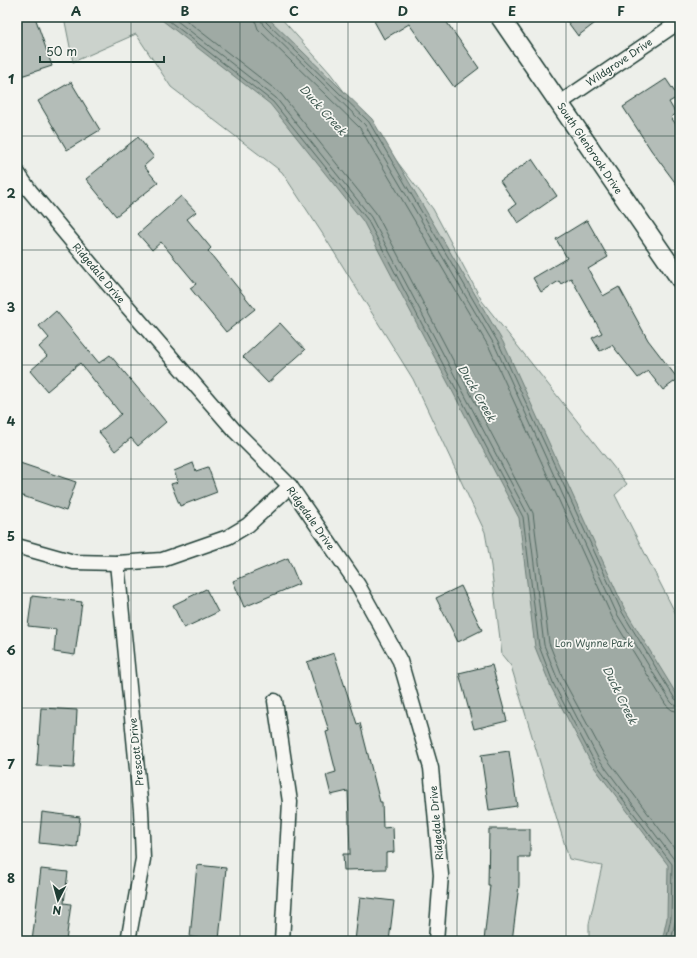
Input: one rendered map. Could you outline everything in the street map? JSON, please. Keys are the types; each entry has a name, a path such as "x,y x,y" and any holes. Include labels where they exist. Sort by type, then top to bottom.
{"street":[{"name":"South Glenbrook Drive","path":"500,17 680,279"},
{"name":"Wildgrove Drive","path":"560,103 680,23"},
{"name":"Ridgedale Drive","path":"17,172 30,191 95,269 229,424 290,486 358,585 400,661 431,768 441,875 436,941"},
{"path":"17,546 74,562 117,563 162,560 228,537 248,525 290,486"},
{"name":"Prescott Drive","path":"117,563 141,810 143,859 128,941"},
{"path":"275,701 290,802 282,941"}],"green space":[{"name":"Lon Wynne Park","path":"64,17 280,17 330,73 433,209 482,301 627,484 615,495 680,622 680,941 589,941 589,924 602,866 569,859 511,666 502,655 491,566 485,532 413,379 324,236 282,172 171,87 136,34 73,62"}],"water":[{"name":"Duck Creek","path":"158,17 267,17 372,119 503,342 625,610 680,700 680,941 662,941 667,918 668,865 591,763 551,687 535,647 519,518 363,221 270,104"}],"building":[{"path":"17,17 35,17 52,66 21,76 17,64"},
{"path":"381,17 443,17 479,68 454,87 409,24 384,39 374,21"},
{"path":"564,17 603,17 578,36"},
{"path":"666,79 678,97 669,102 676,114 671,117 680,131 680,189 651,150 623,107"},
{"path":"71,82 100,130 67,150 38,101"},
{"path":"138,137 154,157 144,166 158,183 116,216 86,179"},
{"path":"532,159 557,196 518,223 509,209 516,204 500,181"},
{"path":"181,196 196,212 187,219 211,248 208,251 255,309 226,332 190,288 196,284 161,242 152,250 138,234"},
{"path":"587,220 608,257 588,269 603,296 619,287 648,340 678,379 663,390 648,371 638,378 612,345 600,351 592,338 602,333 571,278 561,284 559,281 541,292 533,278 567,258 556,239"},
{"path":"56,311 99,363 110,355 166,422 138,446 131,438 115,451 99,432 121,414 80,363 47,391 30,371 47,356 39,347 49,338 39,326"},
{"path":"280,323 305,350 268,383 243,357"},
{"path":"17,462 76,482 66,511 17,494"},
{"path":"193,463 196,471 208,467 217,492 180,506 171,484 178,482 174,471"},
{"path":"288,558 299,584 244,607 233,581"},
{"path":"461,586 482,630 458,642 436,598"},
{"path":"206,589 218,612 184,628 173,605"},
{"path":"32,596 82,602 75,655 54,652 56,629 28,626"},
{"path":"334,653 357,724 360,723 380,802 382,802 383,828 393,827 394,852 386,853 386,869 344,870 343,854 350,854 348,791 331,795 326,775 336,772 326,732 329,731 307,662"},
{"path":"492,665 507,721 474,729 459,673"},
{"path":"41,708 77,710 74,768 37,766"},
{"path":"509,751 517,806 489,810 481,755"},
{"path":"42,812 80,817 77,847 39,843"},
{"path":"489,829 530,829 530,857 519,857 519,885 512,941 484,941 490,885 488,885"},
{"path":"197,865 226,868 219,940 190,937"},
{"path":"41,869 68,872 64,903 71,904 66,941 32,941"},
{"path":"360,897 394,901 389,941 355,941"}]}
